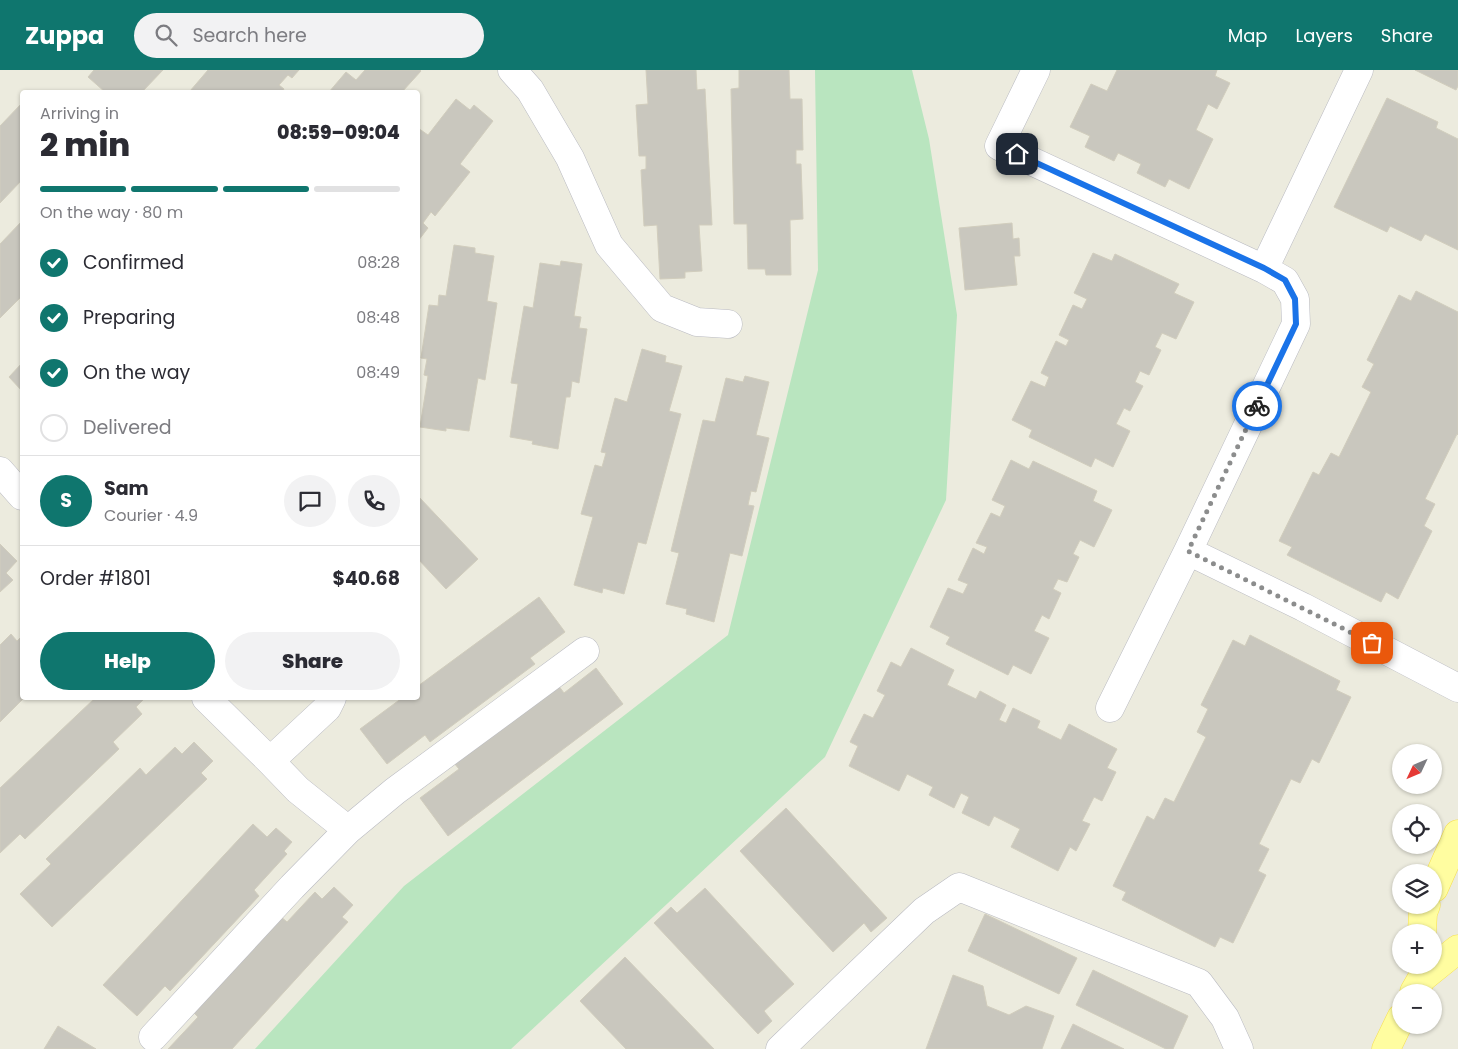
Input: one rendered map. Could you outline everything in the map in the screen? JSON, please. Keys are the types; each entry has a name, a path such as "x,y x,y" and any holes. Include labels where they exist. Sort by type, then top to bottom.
{"main road":[{"path":"1442,870 1458,834"},
{"path":"1419,978 1458,949"},
{"path":"1386,1049 1393,1034"}],"street":[{"path":"512,70 530,90 570,158 609,245 662,308 697,322 728,324"},
{"path":"1036,70 999,146 1264,268 1285,280 1295,299 1296,324 1188,551 1110,708"},
{"path":"1264,268 1359,70"},
{"path":"0,471 20,494"},
{"path":"1188,551 1303,607 1458,688"},
{"path":"153,1037 292,887 348,830 395,790 585,651"},
{"path":"208,700 298,790 348,830"},
{"path":"270,761 327,708 331,700"},
{"path":"780,1049 924,911 959,887 1199,983 1225,1018 1239,1049"}],"green space":[{"path":"815,70 912,70 929,139 957,315 946,500 825,757 511,1049 255,1049 404,886 728,635 818,270"}],"building":[{"path":"94,70 163,70 144,90 103,90 88,77"},
{"path":"208,70 299,70 292,78 288,75 279,85 283,90 191,90"},
{"path":"365,70 421,71 404,90 331,90 346,72 356,80"},
{"path":"646,70 696,70 697,90 705,89 712,225 699,225 702,271 685,272 685,278 660,279 657,225 644,226 641,170 646,169 646,156 639,156 636,105 648,104"},
{"path":"739,70 789,70 790,99 802,99 803,150 796,150 796,164 801,164 803,219 790,220 791,275 766,275 765,269 748,269 747,224 734,224 731,89 739,88"},
{"path":"1117,70 1217,70 1215,76 1230,83 1217,109 1208,104 1196,130 1213,139 1189,189 1169,179 1165,187 1137,173 1141,164 1118,153 1114,161 1085,147 1090,136 1070,127 1091,84 1107,91"},
{"path":"1415,70 1458,70 1458,86 1456,90"},
{"path":"1387,98 1438,122 1436,128 1458,139 1458,250 1425,234 1421,241 1390,226 1387,232 1334,207"},
{"path":"456,99 470,110 474,105 493,121 460,164 470,172 435,216 431,212 423,223 428,228 420,238 420,129 428,135"},
{"path":"20,105 20,182 0,203 0,126"},
{"path":"20,223 20,298 0,318 0,244"},
{"path":"1012,223 1013,239 1019,238 1020,256 1014,256 1017,285 965,290 959,228"},
{"path":"454,245 475,248 475,253 494,256 487,301 497,303 485,380 478,378 469,431 446,428 446,431 420,427 428,376 424,375 427,359 421,358 429,305 438,306 439,295 446,296"},
{"path":"1093,253 1112,261 1115,254 1179,284 1174,293 1194,302 1176,339 1162,333 1155,347 1161,350 1149,375 1140,371 1135,382 1143,386 1130,411 1124,408 1116,424 1130,431 1113,467 1095,458 1091,467 1029,437 1032,430 1012,420 1031,381 1045,387 1049,377 1041,373 1056,341 1066,346 1069,340 1059,335 1073,305 1082,309 1087,299 1074,293"},
{"path":"561,261 582,264 574,316 581,317 579,328 587,329 579,383 572,381 570,397 566,397 558,449 532,444 533,441 510,437 518,384 511,383 524,306 533,308 540,263 560,266"},
{"path":"1416,291 1458,312 1458,435 1425,499 1435,504 1424,526 1432,531 1398,599 1386,592 1381,602 1287,555 1292,547 1279,541 1313,472 1319,475 1331,453 1339,457 1371,392 1362,387 1374,364 1367,360 1399,295 1411,301"},
{"path":"642,349 666,356 665,362 682,366 669,411 681,414 646,544 638,542 624,594 603,588 602,593 574,585 593,517 581,514 595,465 602,467 606,453 601,452 615,398 627,402"},
{"path":"20,365 20,389 9,377"},
{"path":"745,376 769,382 756,435 769,438 756,492 751,491 748,505 754,506 742,556 730,553 714,622 686,614 687,609 666,604 679,553 671,551 703,420 715,422 726,378 743,382"},
{"path":"1011,460 1029,469 1033,461 1097,491 1093,501 1112,510 1094,547 1080,540 1073,554 1079,557 1067,582 1058,579 1053,589 1061,593 1049,619 1042,615 1034,631 1049,638 1031,674 1013,665 1008,675 946,644 950,637 930,627 948,588 963,594 968,584 958,580 973,548 984,554 987,547 976,543 991,513 1000,517 1005,506 992,500"},
{"path":"420,498 478,559 446,589 420,561"},
{"path":"0,544 17,561 6,573 13,580 0,592"},
{"path":"539,597 565,632 530,658 535,664 430,742 425,735 387,764 360,729 399,700 420,700 420,685"},
{"path":"11,634 17,641 20,638 20,700 22,700 0,722 0,645"},
{"path":"1250,635 1340,681 1336,690 1351,697 1319,763 1312,759 1300,783 1291,779 1259,844 1269,849 1258,871 1266,875 1233,943 1220,937 1215,947 1122,900 1126,892 1113,886 1147,816 1154,820 1165,798 1174,802 1206,737 1197,732 1208,709 1201,705 1233,640 1245,646"},
{"path":"911,648 954,670 947,685 976,699 980,691 1006,705 999,720 1006,723 1013,708 1040,721 1037,728 1061,740 1069,724 1117,749 1107,768 1116,772 1102,801 1094,797 1082,821 1090,824 1076,851 1070,847 1058,871 1011,847 1020,829 994,816 989,826 962,813 969,797 961,793 954,808 929,795 933,787 907,774 899,791 849,766 858,746 850,742 864,714 873,718 885,695 877,691 891,662 901,667"},
{"path":"596,668 623,704 448,836 420,798 459,769 454,763 558,685 564,693"},
{"path":"93,700 143,700 136,707 142,714 113,742 119,749 25,839 20,834 0,853 0,788"},
{"path":"194,742 213,761 201,773 207,779 52,927 20,894 51,864 46,859 140,768 146,775 175,747 182,754"},
{"path":"786,808 887,918 871,932 864,923 833,952 740,851"},
{"path":"253,824 267,837 276,828 292,842 284,851 287,854 254,890 259,896 170,991 165,986 137,1016 103,985"},
{"path":"334,887 353,905 342,917 348,922 232,1049 168,1049 198,1017 192,1011 280,916 287,922 315,892 322,899"},
{"path":"705,888 794,984 764,1011 772,1021 758,1034 654,923 671,907 677,913"},
{"path":"985,914 1077,958 1059,994 968,951"},
{"path":"625,957 714,1049 626,1049 580,1001"},
{"path":"1093,970 1188,1016 1173,1049 1166,1049 1076,1005"},
{"path":"953,975 983,986 987,1006 1009,1015 1026,1006 1054,1016 1042,1049 926,1049"},
{"path":"1073,1024 1124,1049 1061,1049"},
{"path":"58,1026 96,1049 44,1049"}],"way so far":[{"path":"1257,406 1188,551 1372,643"}],"route":[{"path":"1017,154 1264,268 1285,280 1295,299 1296,324 1257,406"}]}
